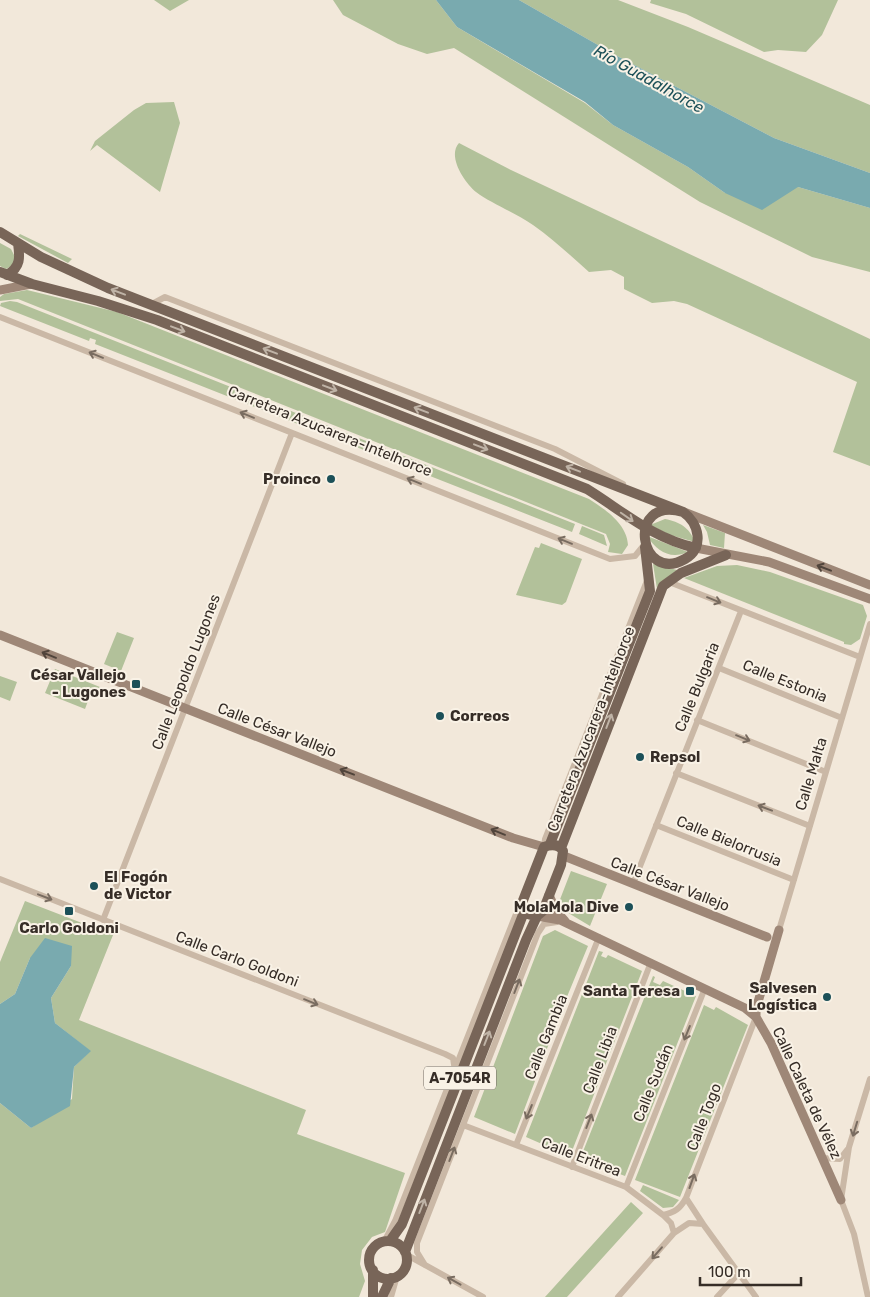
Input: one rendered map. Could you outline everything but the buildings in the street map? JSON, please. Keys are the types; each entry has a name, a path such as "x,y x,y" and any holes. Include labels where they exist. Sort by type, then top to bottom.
{"main road":[{"path":"1,234 73,272 683,512 695,524 698,531 696,548 687,558 681,573"},
{"path":"2,275 16,268 20,260 18,243"},
{"path":"2,275 106,303 157,320 587,489 645,528 696,548"},
{"path":"645,528 656,514 674,509 683,512"},
{"name":"Carretera Azucarera-Intelhorce","path":"547,846 650,591 645,528"},
{"path":"645,544 648,552 662,562 675,563 687,558"},
{"name":"Carretera Azucarera-Intelhorce","path":"562,852 663,586 681,573 726,555"},
{"path":"547,846 562,852"},
{"name":"A-7054R","path":"373,1297 371,1253 374,1248 387,1242 402,1224 547,846"},
{"name":"A-7054R","path":"382,1297 394,1277 406,1265 406,1253 531,930 537,916 543,911 562,852"},
{"path":"523,908 530,916 537,916"},
{"path":"387,1242 399,1244 406,1253"},
{"path":"373,1270 381,1277 394,1277"}],"street":[{"path":"0,290 32,284"},
{"name":"Carretera Azucarera-Intelhorce","path":"0,317 610,559 636,556 645,544"},
{"name":"Calle Leopoldo Lugones","path":"103,920 292,433"},
{"path":"683,512 870,585"},
{"path":"696,548 769,562 870,599"},
{"path":"669,582 860,657"},
{"name":"Calle Bulgaria","path":"633,884 741,611"},
{"name":"Calle Malta","path":"756,1016 756,1009 773,955 778,930 870,624"},
{"name":"Calle César Vallejo","path":"0,635 513,838 547,846"},
{"name":"Calle Estonia","path":"718,668 842,718"},
{"path":"697,720 826,772"},
{"path":"676,773 810,826"},
{"name":"Calle Bielorrusia","path":"656,825 794,880"},
{"name":"Calle César Vallejo","path":"562,852 633,884 767,936"},
{"name":"Calle Carlo Goldoni","path":"0,880 444,1054 453,1058 455,1071"},
{"path":"549,895 556,911 567,923"},
{"path":"387,1242 513,920 523,908"},
{"name":"Calle Caleta de Vélez","path":"537,916 567,923 599,937 745,1008 756,1016 771,1043 841,1200 854,1234 868,1297"},
{"path":"424,1265 416,1252 421,1232 529,957 544,924 567,923"},
{"path":"529,957 531,930"},
{"path":"773,955 772,944 767,936 778,930"},
{"name":"Calle Gambia","path":"516,1145 599,937"},
{"name":"Calle Libia","path":"572,1167 651,962"},
{"name":"Calle Sudán","path":"626,1187 705,988"},
{"name":"Calle Togo","path":"663,1214 675,1212 681,1207 686,1198 756,1016"},
{"path":"841,1200 849,1147 870,1078"},
{"name":"Calle Eritrea","path":"463,1124 626,1187 663,1214 671,1223 674,1233"},
{"path":"822,1158 840,1159 849,1147"},
{"path":"686,1198 702,1224 756,1297"},
{"path":"618,1297 674,1233 690,1223 702,1224"},
{"path":"421,1232 406,1253 483,1297"},
{"path":"717,1297 739,1273"},
{"path":"391,1297 394,1277"}],"green space":[{"path":"154,0 189,0 170,11"},
{"path":"333,0 436,0 457,27 585,103 613,125 688,167 725,193 798,187 870,208 870,272 812,257 700,202 454,48 427,54 398,44 343,15"},
{"path":"519,0 618,0 688,27 870,105 870,173 774,138 619,57"},
{"path":"651,0 838,0 822,35 806,52 778,50 764,52 686,14 650,3"},
{"path":"174,102 180,123 160,192 97,145 90,151 95,141 134,110 146,103"},
{"path":"459,143 511,170 870,339 870,466 833,452 857,382 687,304 674,301 652,303 624,289 624,277 611,270 589,272 533,225 471,188 462,176 456,162 456,148"},
{"path":"20,234 72,259 68,263 18,236"},
{"path":"0,243 11,249 15,257 13,265 6,269 0,266"},
{"path":"27,290 117,312 589,499 615,518 624,530 628,545 622,554 608,552 610,544 606,534 18,299 0,301 0,297 4,294"},
{"path":"17,302 575,524 572,532 95,344 96,340 90,338 89,341 0,306 1,303"},
{"path":"665,519 683,526 690,532 695,542 670,535 650,525"},
{"path":"703,525 725,533 724,548 710,545"},
{"path":"582,526 604,535 607,546 579,534"},
{"path":"647,536 688,552 675,555 664,553"},
{"path":"541,543 582,559 566,602 562,605 516,595 535,547 539,548"},
{"path":"653,564 677,570 660,583 657,589"},
{"path":"737,565 770,572 863,605 867,616 860,639 851,645 844,644 844,642 684,578 717,566"},
{"path":"117,632 134,638 121,671 104,664"},
{"path":"55,669 105,689 104,694 92,690 85,709 45,693"},
{"path":"0,676 17,682 10,701 0,697"},
{"path":"571,871 607,884 590,926 560,908 559,902"},
{"path":"25,901 113,935 79,1020 306,1110 297,1134 405,1173 385,1232 372,1237 362,1250 360,1264 365,1281 359,1297 0,1297 0,1103 31,1128 72,1099 74,1067 90,1051 55,1023 51,998 71,966 30,958 15,994 0,1004 0,962"},
{"path":"555,930 588,946 564,1004 559,1002 556,1010 561,1013 539,1069 534,1067 529,1078 535,1081 515,1134 474,1117 543,936"},
{"path":"599,951 603,952 601,956 606,958 608,955 642,971 572,1151 567,1155 526,1137"},
{"path":"653,976 655,977 653,982 660,985 663,981 696,996 625,1176 580,1159"},
{"path":"704,1005 714,1010 716,1007 748,1025 680,1197 635,1180"},
{"path":"643,1185 679,1200 673,1207 663,1208 640,1191"},
{"path":"631,1202 643,1213 567,1297 545,1297"}],"water":[{"name":"Río Guadalhorce","path":"436,0 519,0 619,57 774,138 870,173 870,208 798,187 762,210 725,193 688,167 613,125 585,102 457,27"},
{"path":"45,938 72,946 71,966 51,998 55,1023 91,1051 74,1067 70,1106 31,1128 0,1103 0,1004 15,994 30,958"}],"place":[{"name":"Proinco","path":"331,479"},
{"name":"César Vallejo - Lugones","path":"136,684"},
{"name":"Correos","path":"440,716"},
{"name":"Repsol","path":"640,757"},
{"name":"El Fogón de Victor","path":"94,886"},
{"name":"MolaMola Dive","path":"629,907"},
{"name":"Carlo Goldoni","path":"69,911"},
{"name":"Santa Teresa","path":"690,991"},
{"name":"Salvesen Logística","path":"827,997"}]}
